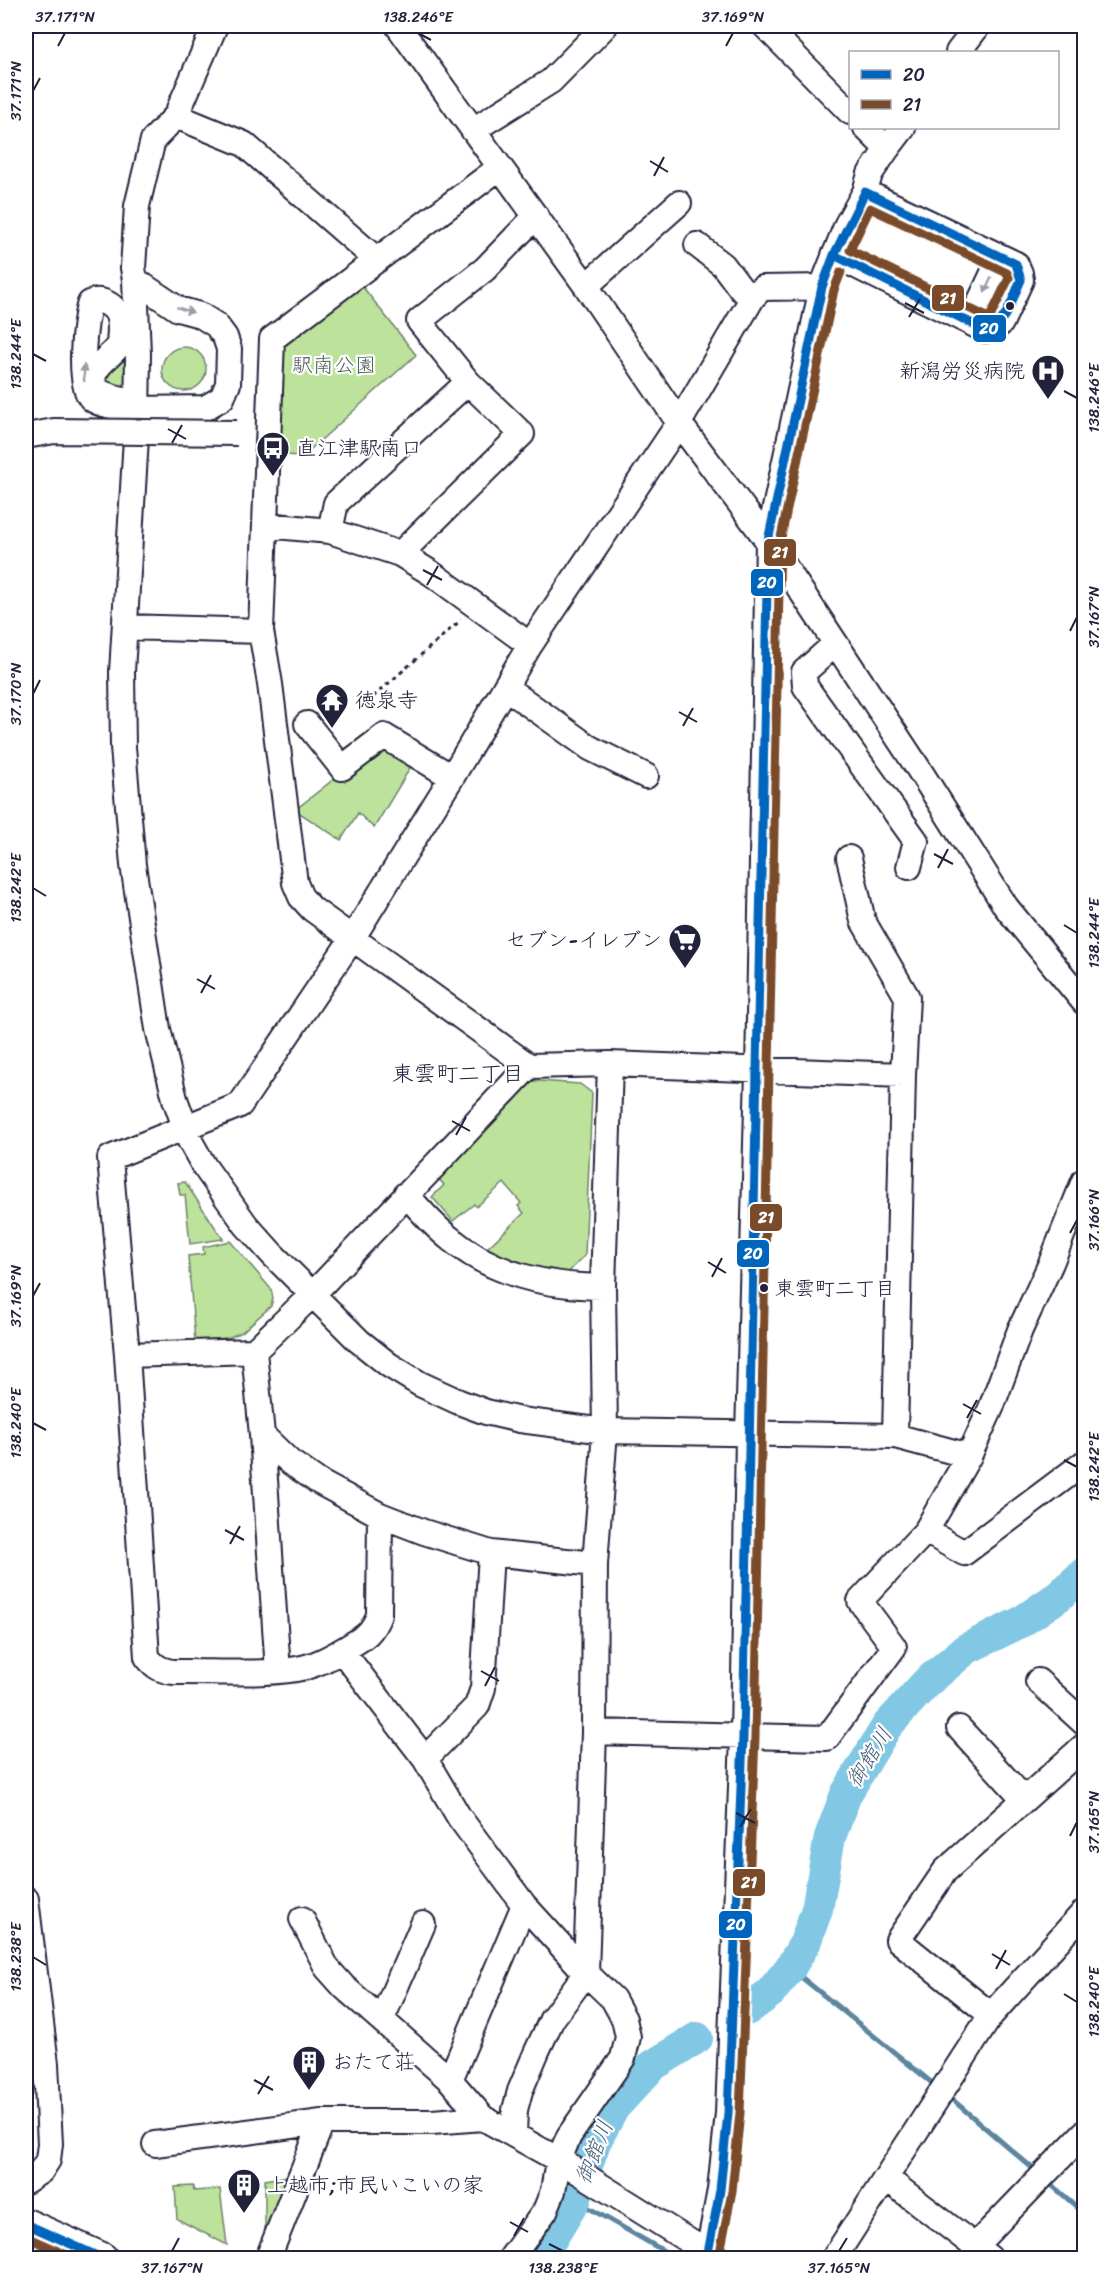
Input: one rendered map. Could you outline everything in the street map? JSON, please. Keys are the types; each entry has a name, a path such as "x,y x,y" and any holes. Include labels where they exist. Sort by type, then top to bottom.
{"main road":[{"path":"26,2223 102,2259"}],"street":[{"path":"215,26 176,116 153,140 137,206 133,268 137,410 124,627 122,714 133,865 158,1029 175,1099 185,1128 204,1166 246,1225 359,1341 389,1365 430,1388 486,1412 520,1420 604,1431 895,1436 969,1456"},
{"path":"398,26 586,286 679,423 768,541 918,768 1006,907 1084,1002"},
{"path":"473,130 551,81 605,26"},
{"path":"765,26 849,111"},
{"path":"959,51 978,26"},
{"path":"176,116 244,144 377,260"},
{"path":"867,129 887,149"},
{"path":"302,1919 327,1968 344,1987 450,2080 483,2118 614,2193 711,2257 728,2113 743,1737 768,541 822,287 834,255 865,192 870,174 902,129"},
{"path":"499,168 272,339 261,631 296,883 302,897 312,909 352,939 529,1066 610,1064 903,1075"},
{"path":"834,255 985,330 1001,323 1021,280 1016,264 865,192"},
{"path":"586,286 679,203"},
{"path":"400,554 522,434 468,382 419,321 485,269 536,216"},
{"path":"697,245 723,265 741,288 753,297"},
{"path":"135,284 178,309 200,315 216,325 225,337 229,349 228,384 222,398 205,408 126,411 92,399 86,392 84,353 87,311 90,303 135,284"},
{"path":"380,1515 379,1615 373,1631 342,1651 306,1666 278,1671 173,1672 160,1670 147,1657 127,1355 110,1158 240,1105 352,939 530,645 679,423 753,297 762,288 822,287"},
{"path":"94,301 112,306 120,320 119,345 98,368 94,378 96,386 110,398 137,410"},
{"path":"330,531 336,503 468,382"},
{"path":"26,436 54,431 237,433"},
{"path":"266,525 330,531 400,554 431,573 530,645"},
{"path":"124,627 261,631"},
{"path":"835,644 804,672 805,686 916,842 909,867"},
{"path":"505,687 590,748 646,776"},
{"path":"306,724 342,768 384,736 452,777"},
{"path":"849,858 863,921 907,997 903,1075 895,1436"},
{"path":"514,2134 515,2110 520,2091 537,2051 552,2019 586,1973 594,1732 595,1564 604,1431 603,1287 610,1064"},
{"path":"127,1355 254,1351 313,1294 529,1066"},
{"path":"594,1732 827,1738 894,1647 860,1600 926,1531 969,1456 1084,1181"},
{"path":"406,1194 447,1237 475,1257 535,1281 567,1286 603,1287"},
{"path":"254,1351 278,1671"},
{"path":"262,1435 290,1462 319,1482 380,1515 424,1532 491,1553 595,1564"},
{"path":"926,1531 964,1553 1084,1463"},
{"path":"425,1759 477,1706 483,1688 491,1553"},
{"path":"342,1651 425,1759 459,1817 524,1905 613,1999 624,2019 628,2037 623,2058 568,2136 554,2192 545,2211 511,2259"},
{"path":"1038,1681 1084,1723"},
{"path":"960,1728 1024,1799"},
{"path":"991,2015 898,1940 945,1871 1084,1746"},
{"path":"26,1899 46,2064 50,2144 48,2160 41,2171 26,2181"},
{"path":"450,2080 524,1905"},
{"path":"834,2259 991,2015 1084,1912"},
{"path":"382,2019 423,1924"},
{"path":"155,2144 322,2122 432,2122 483,2118"},
{"path":"268,2259 322,2122"},
{"path":"886,2178 982,2252 1084,2133"}],"path":[{"path":"366,703 476,607"}],"green space":[{"name":"駅南公園","path":"359,282 416,355 302,457 276,453 281,349"},
{"path":"132,295 128,388 123,392 102,378 115,357 108,300"},
{"path":"184,347 199,354 206,369 199,384 184,391 169,384 162,369 169,354"},
{"path":"383,740 413,763 374,828 358,813 341,840 295,810"},
{"path":"525,1080 580,1084 592,1093 585,1255 564,1277 508,1260 486,1249 524,1213 518,1206 521,1203 504,1183 476,1207 474,1204 453,1221 432,1197 444,1185 432,1171"},
{"path":"185,1182 223,1239 190,1244 185,1195 180,1195 178,1183"},
{"path":"230,1241 271,1289 273,1298 271,1306 242,1332 227,1338 195,1341 188,1256 204,1254 203,1247"},
{"path":"288,2176 265,2238 265,2180"},
{"path":"193,2186 194,2191 220,2189 227,2245 177,2219 175,2187"}],"waterway":[{"name":"御館川","path":"747,2010 770,1993 790,1968 805,1943 817,1909 830,1837 846,1794 887,1726 926,1683 966,1649 1021,1622 1059,1596 1084,1573"},
{"path":"790,1968 937,2087"},
{"name":"御館川","path":"536,2258 552,2238 575,2200 595,2142 614,2107 652,2066 697,2038"},
{"path":"947,2095 1038,2173"},
{"path":"1047,2181 1084,2213"},
{"path":"575,2200 676,2258"}],"transit line":[{"name":"20","path":"865,192 1016,264 1021,280 1008,310 999,323 985,330 834,255 865,192"},
{"name":"21","path":"870,208 1007,273 1009,278 991,315 987,317 850,250 870,208"},
{"name":"20","path":"707,2258 720,2190 728,2113 743,1737 768,541 822,287 834,255"},
{"name":"21","path":"719,2258 732,2191 740,2113 755,1737 780,542 834,290 841,272"},
{"name":"20","path":"26,2224 102,2258"},
{"name":"21","path":"26,2237 74,2258"}],"place":[{"name":"新潟労災病院","path":"1048,400"},
{"name":"直江津駅南口","path":"273,477"},
{"name":"徳泉寺","path":"332,729"},
{"name":"セブン-イレブン","path":"685,969"},
{"name":"東雲町二丁目","path":"764,1288"},
{"name":"おたて荘","path":"309,2091"},
{"name":"上越市;市民いこいの家","path":"244,2214"}],"district":[{"name":"東雲町二丁目","path":"458,1073"}]}
